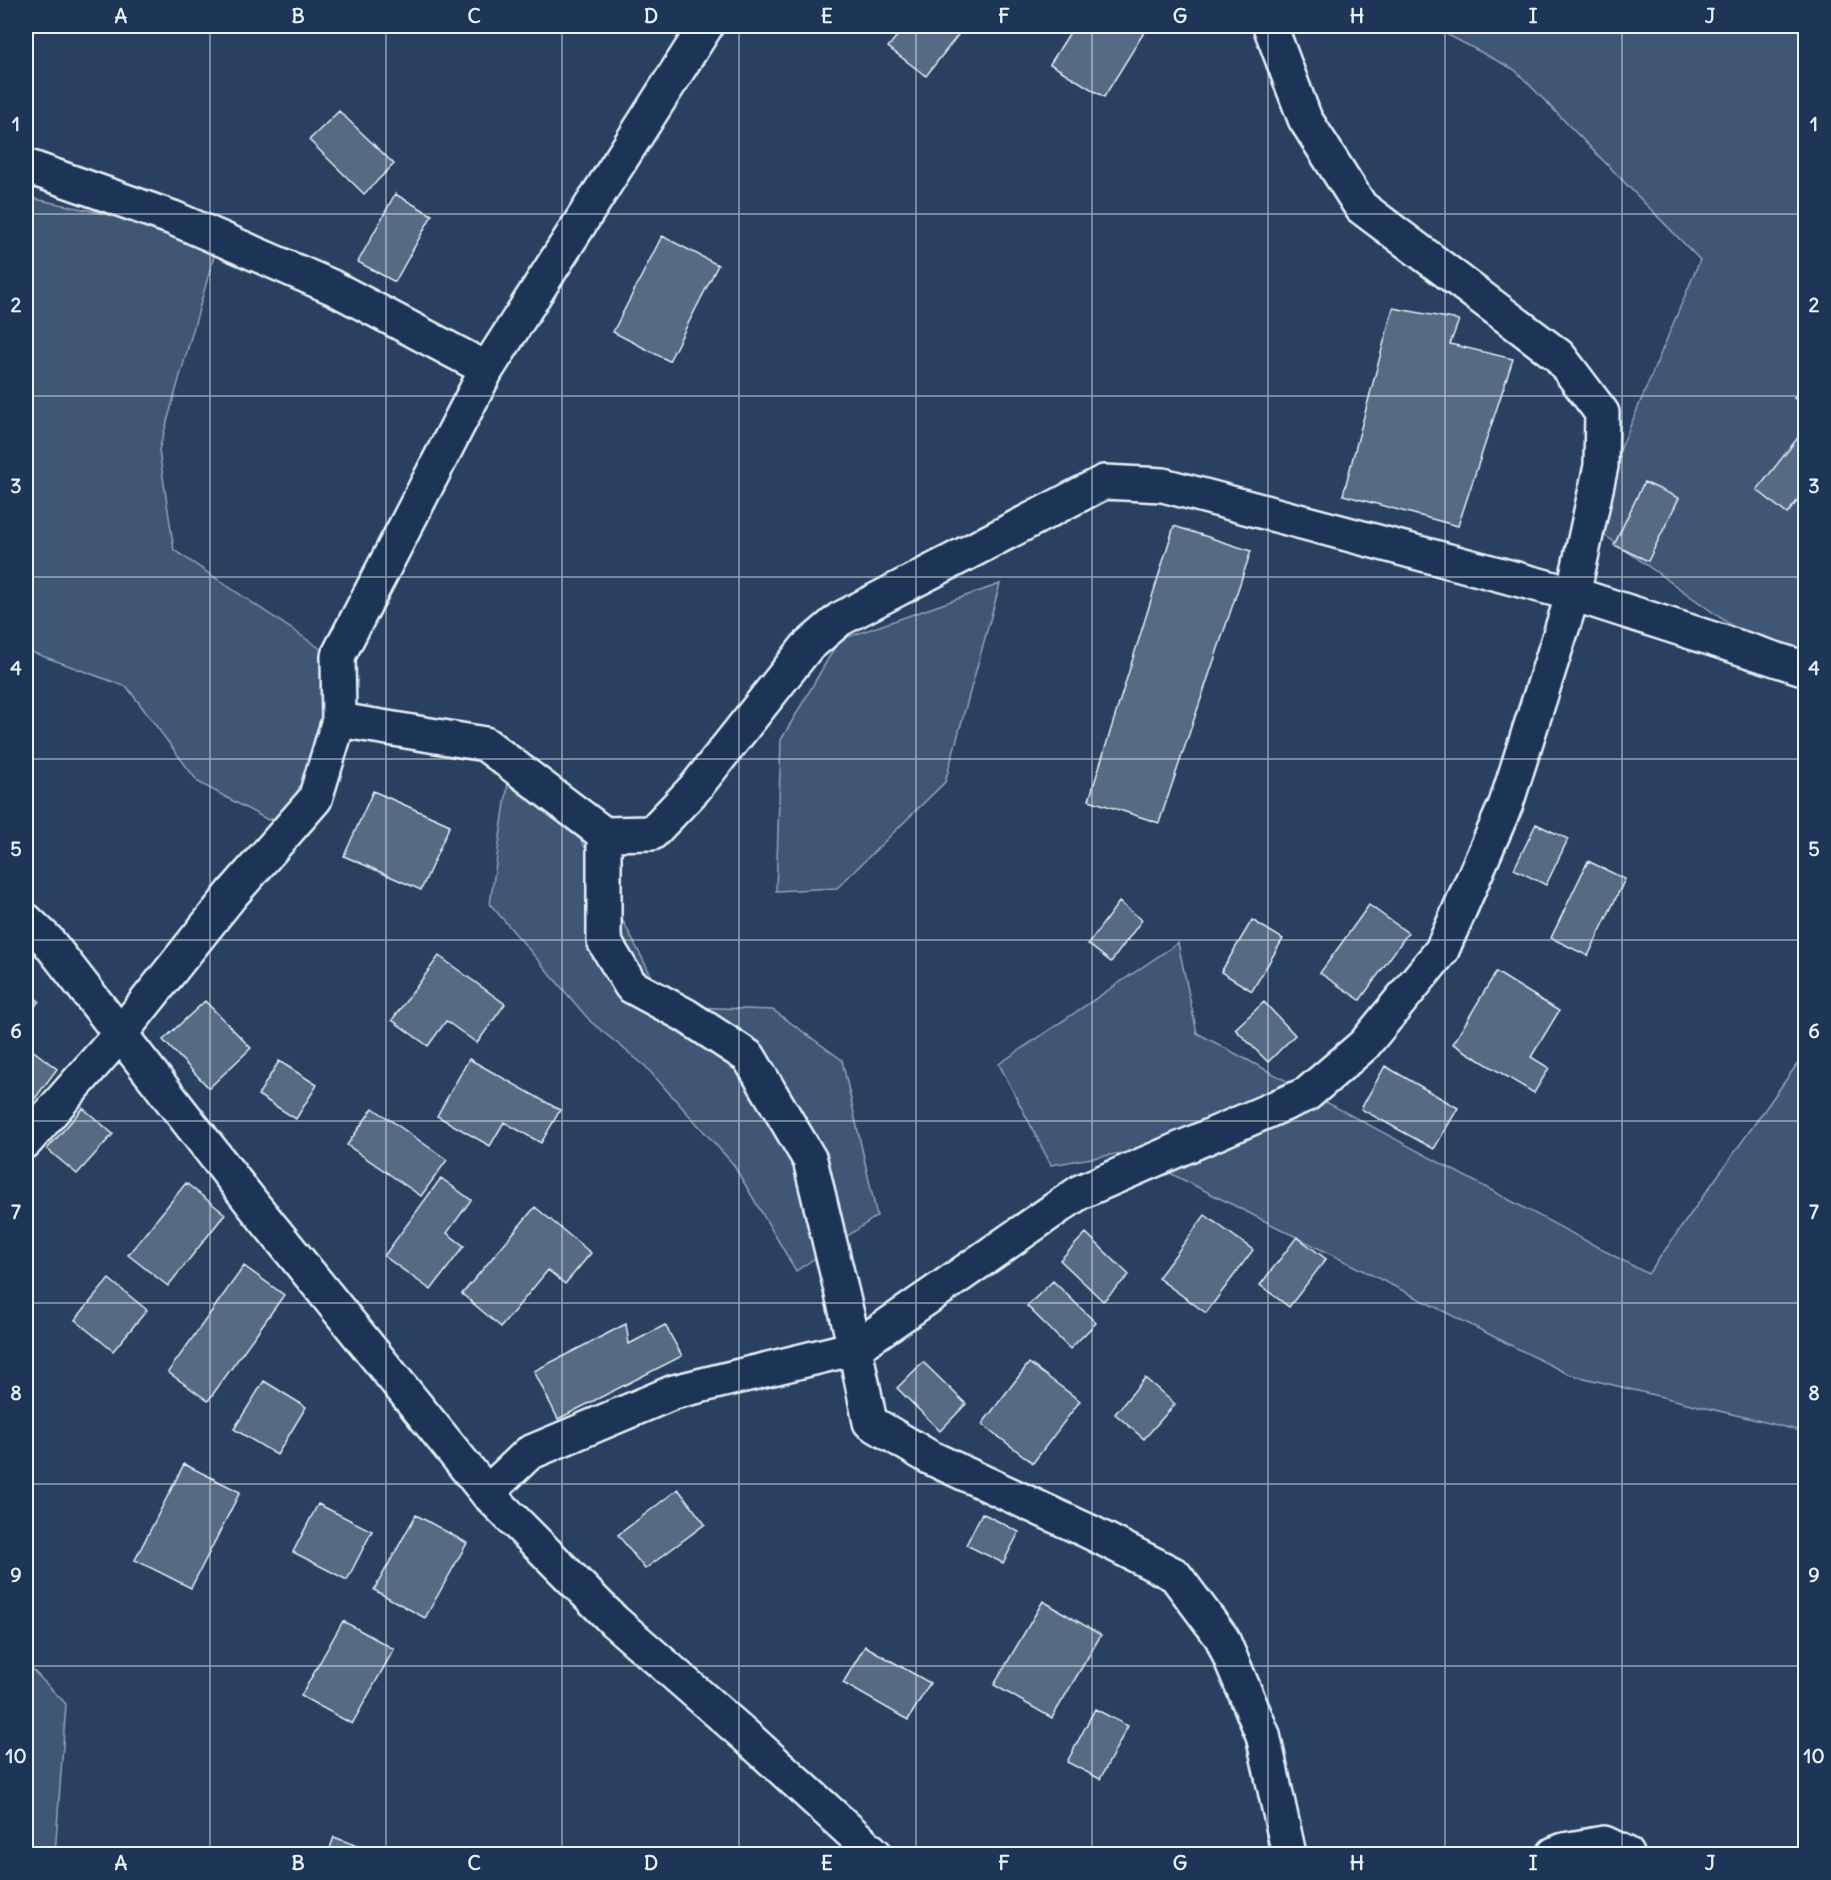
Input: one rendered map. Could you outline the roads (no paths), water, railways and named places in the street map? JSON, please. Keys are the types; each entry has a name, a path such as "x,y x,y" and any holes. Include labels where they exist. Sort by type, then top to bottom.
{"street":[{"path":"26,1141 122,1033 232,894 315,799 339,720 338,656 487,369 705,26"},
{"path":"487,1493 529,1453 674,1392 855,1348 1080,1192 1307,1094 1364,1045 1442,950 1506,804 1573,594 1601,466 1602,413 1558,356 1361,207 1305,119 1270,26"},
{"path":"26,166 172,218 332,287 487,369"},
{"path":"339,720 485,744 604,834 652,833 695,788 806,648 840,618 1104,482 1163,485 1573,594 1806,669"},
{"path":"604,834 604,941 631,986 685,1015 749,1057 810,1160 855,1348 870,1422 929,1457 1090,1532 1175,1575 1221,1638 1263,1735 1289,1854"},
{"path":"26,920 48,940 255,1207 487,1493 614,1621 747,1737 875,1854"},
{"path":"1554,1854 1604,1843 1628,1854"}]}
